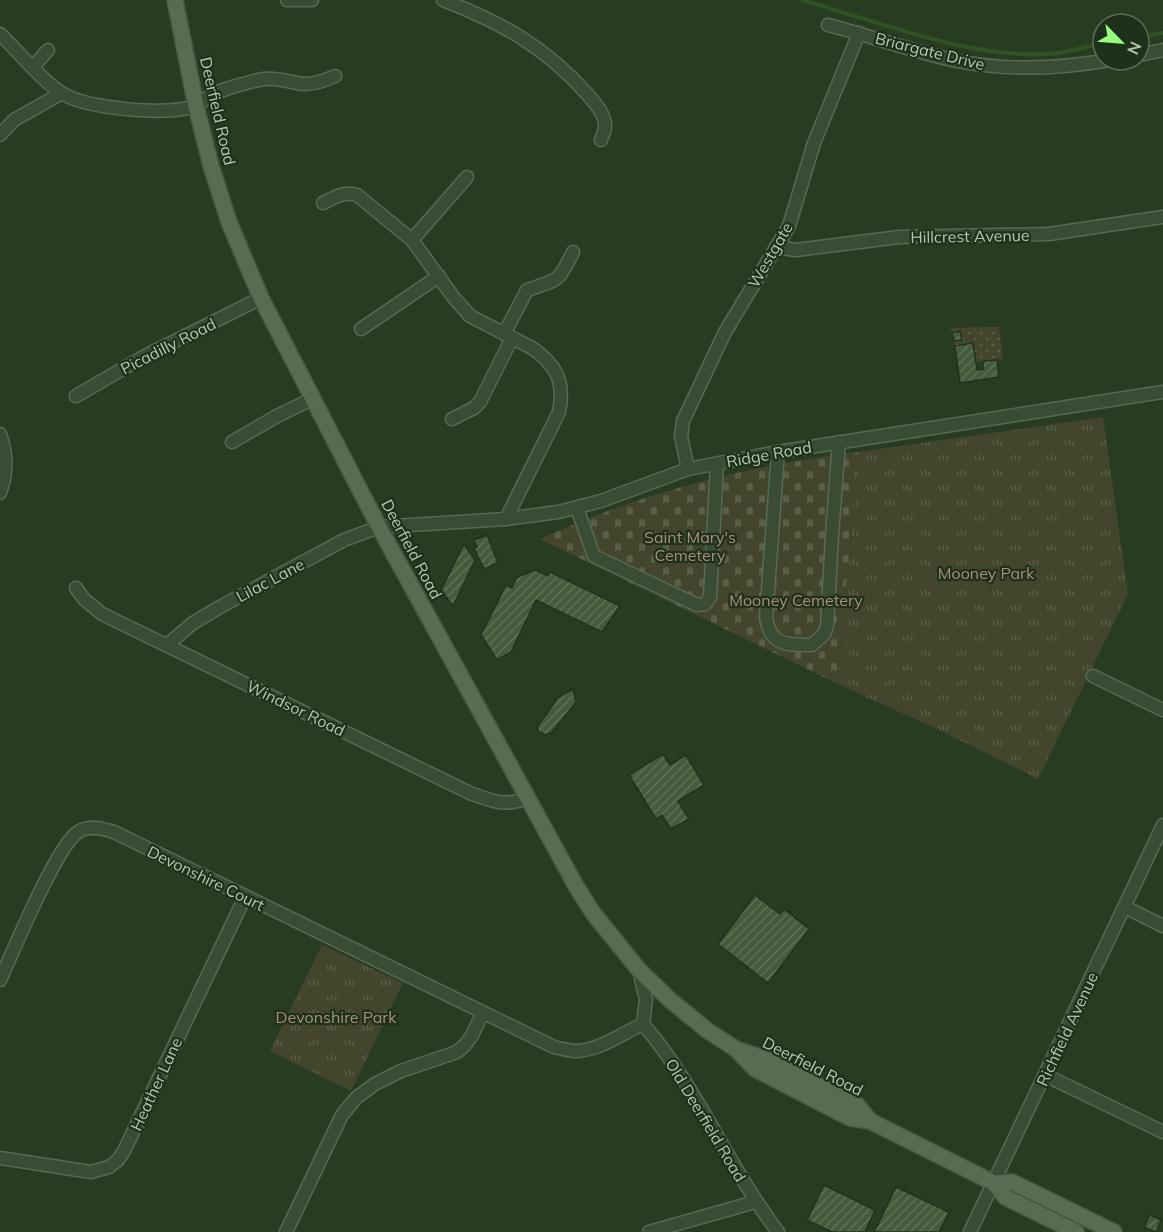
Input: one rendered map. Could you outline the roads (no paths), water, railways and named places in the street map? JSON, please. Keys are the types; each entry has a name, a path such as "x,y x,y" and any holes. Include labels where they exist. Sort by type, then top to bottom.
{"main road":[{"name":"Deerfield Road","path":"175,0 196,106 211,166 229,222 261,298 380,527 527,799 593,913 639,970 670,1000 708,1031 736,1049 755,1069 850,1118 870,1121 994,1182 1012,1182 1114,1232"},
{"name":"Deerfield Road","path":"994,1182 1005,1197 1076,1232"}],"street":[{"path":"287,0 312,0"},
{"path":"443,0 528,40 550,56 601,111 605,128 601,140"},
{"path":"828,25 859,33"},
{"name":"Briargate Drive","path":"859,33 955,61 988,66 1049,68 1091,62"},
{"name":"Westgate","path":"688,469 681,436 683,421 725,332 789,226 814,143 859,33"},
{"path":"0,34 62,93 84,102 130,109 157,110 196,106 213,94 264,80 281,79 304,84 335,76"},
{"path":"33,67 48,50"},
{"path":"0,135 14,120 62,93"},
{"path":"412,240 466,177"},
{"path":"323,203 340,194 349,192 357,195 412,240 470,316 542,354 555,370 561,386 562,398 556,421 506,519"},
{"name":"Hillcrest Avenue","path":"776,248 796,250 899,237 1049,234 1163,217"},
{"path":"452,419 474,408 480,402 527,290 561,276 573,252"},
{"path":"361,329 440,276"},
{"name":"Picadilly Road","path":"76,396 145,356 261,298"},
{"name":"Ridge Road","path":"380,527 506,519 577,508 688,469 717,463 1163,392"},
{"path":"232,442 312,399"},
{"path":"0,434 4,446 6,469 0,493"},
{"path":"778,452 767,627 778,642 812,645 818,642 827,626 839,442"},
{"path":"577,508 594,556 697,605 705,604 710,597 717,463"},
{"name":"Lilac Lane","path":"167,645 193,623 220,607 344,540 380,527"},
{"name":"Windsor Road","path":"76,588 90,605 102,614 472,794 499,804 527,799"},
{"path":"1093,676 1163,710"},
{"name":"Richfield Avenue","path":"970,1232 1163,825"},
{"name":"Devonshire Court","path":"0,980 67,843 84,829 96,828 114,832 554,1047 575,1051 595,1047 643,1024"},
{"name":"Heather Lane","path":"0,1158 92,1172 109,1167 118,1160 245,897"},
{"path":"1125,907 1163,926"},
{"path":"639,970 646,1000 643,1024"},
{"path":"286,1232 342,1115 356,1098 375,1084 401,1071 457,1052 471,1037 483,1013"},
{"name":"Old Deerfield Road","path":"643,1024 680,1072 755,1202 778,1232"},
{"path":"1045,1075 1163,1132"},
{"path":"649,1232 755,1202"}],"waterway":[{"path":"802,0 929,38 995,52 1058,53 1091,46"},
{"path":"1151,35 1163,33"}],"park label":[{"name":"Saint Mary's Cemetery","path":"690,546"},
{"name":"Mooney Park","path":"986,573"},
{"name":"Mooney Cemetery","path":"796,600"},
{"name":"Devonshire Park","path":"336,1017"}]}
